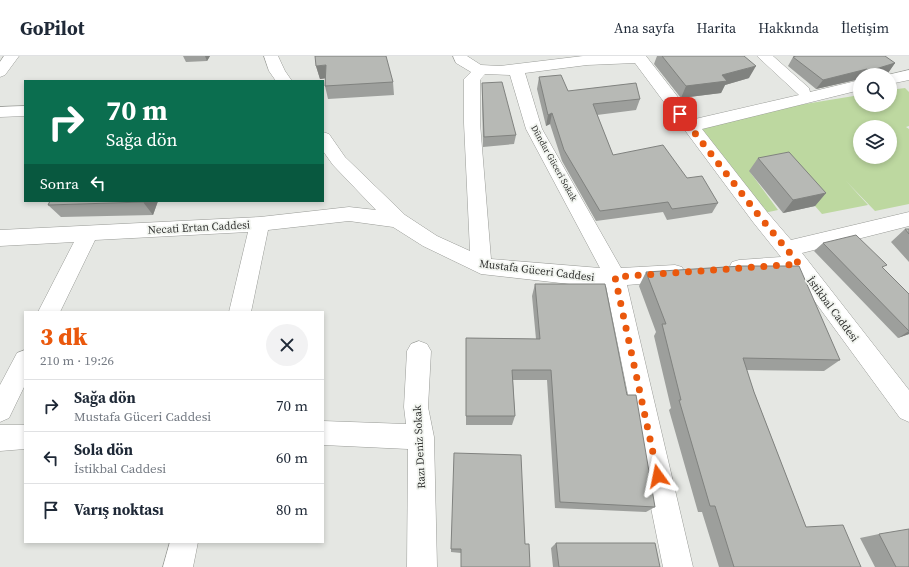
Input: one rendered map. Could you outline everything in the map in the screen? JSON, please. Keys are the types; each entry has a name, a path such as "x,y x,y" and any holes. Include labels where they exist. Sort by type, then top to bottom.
{"street":[{"path":"0,72 12,56"},
{"path":"271,56 277,71 283,80"},
{"path":"460,56 461,60 477,69 500,71 588,60 638,57"},
{"path":"764,56 803,91"},
{"name":"İstikbal Caddesi","path":"638,57 909,410"},
{"path":"481,266 472,123 472,79 482,69"},
{"name":"Dündar Güceri Sokak","path":"516,69 534,129 615,277 678,567"},
{"path":"897,78 909,75"},
{"path":"690,126 853,87"},
{"path":"0,112 24,111"},
{"name":"Mustafa Güceri Caddesi","path":"324,139 339,161 398,220 430,241 481,266 587,277 615,277 692,272"},
{"name":"Necati Ertan Caddesi","path":"0,238 89,232 260,224 349,214 398,220"},
{"path":"722,269 792,256 909,219"},
{"path":"240,311 260,224"},
{"path":"50,311 89,232"},
{"name":"Razı Deniz Sokak","path":"419,351 416,407 421,437 422,567"},
{"path":"0,410 24,362"},
{"path":"324,433 421,437"},
{"path":"0,438 24,437"},
{"path":"178,567 184,543"}],"green space":[{"path":"905,88 909,92 909,126 906,127 909,129 909,204 875,211 846,181 868,205 822,214 815,206 750,172 778,210 764,213 694,122 853,96 853,112 897,112 897,89"}],"building":[{"path":"315,56 386,56 393,82 325,86 326,65 316,66"},
{"path":"662,56 744,56 756,66 722,75 727,81 686,86"},
{"path":"885,56 895,63 879,68 853,68 853,72 823,80 793,57"},
{"path":"561,75 568,91 636,83 640,99 593,104 613,155 663,145 687,178 702,176 718,203 672,209 668,202 600,211 564,150 552,113 548,115 539,77"},
{"path":"502,82 516,135 484,137 482,83"},
{"path":"789,152 826,193 793,200 758,158"},
{"path":"50,202 143,202 48,205"},
{"path":"856,235 887,265 882,267 909,294 909,331 823,243"},
{"path":"742,266 799,266 840,360 743,358 754,392 806,527 843,525 861,567 734,567 715,506 710,506 679,400 681,400 662,324 666,324 646,272"},
{"path":"535,284 605,284 627,395 636,395 655,507 560,502 551,370 512,370 515,416 466,416 466,338 540,339"},
{"path":"454,453 521,455 525,544 529,544 530,567 461,567 461,549 451,549"},
{"path":"909,529 909,567 896,567 879,534"},
{"path":"556,543 655,543 660,567 559,567"}],"route":[{"path":"658,476 615,277 799,264 760,217 680,114"}]}
